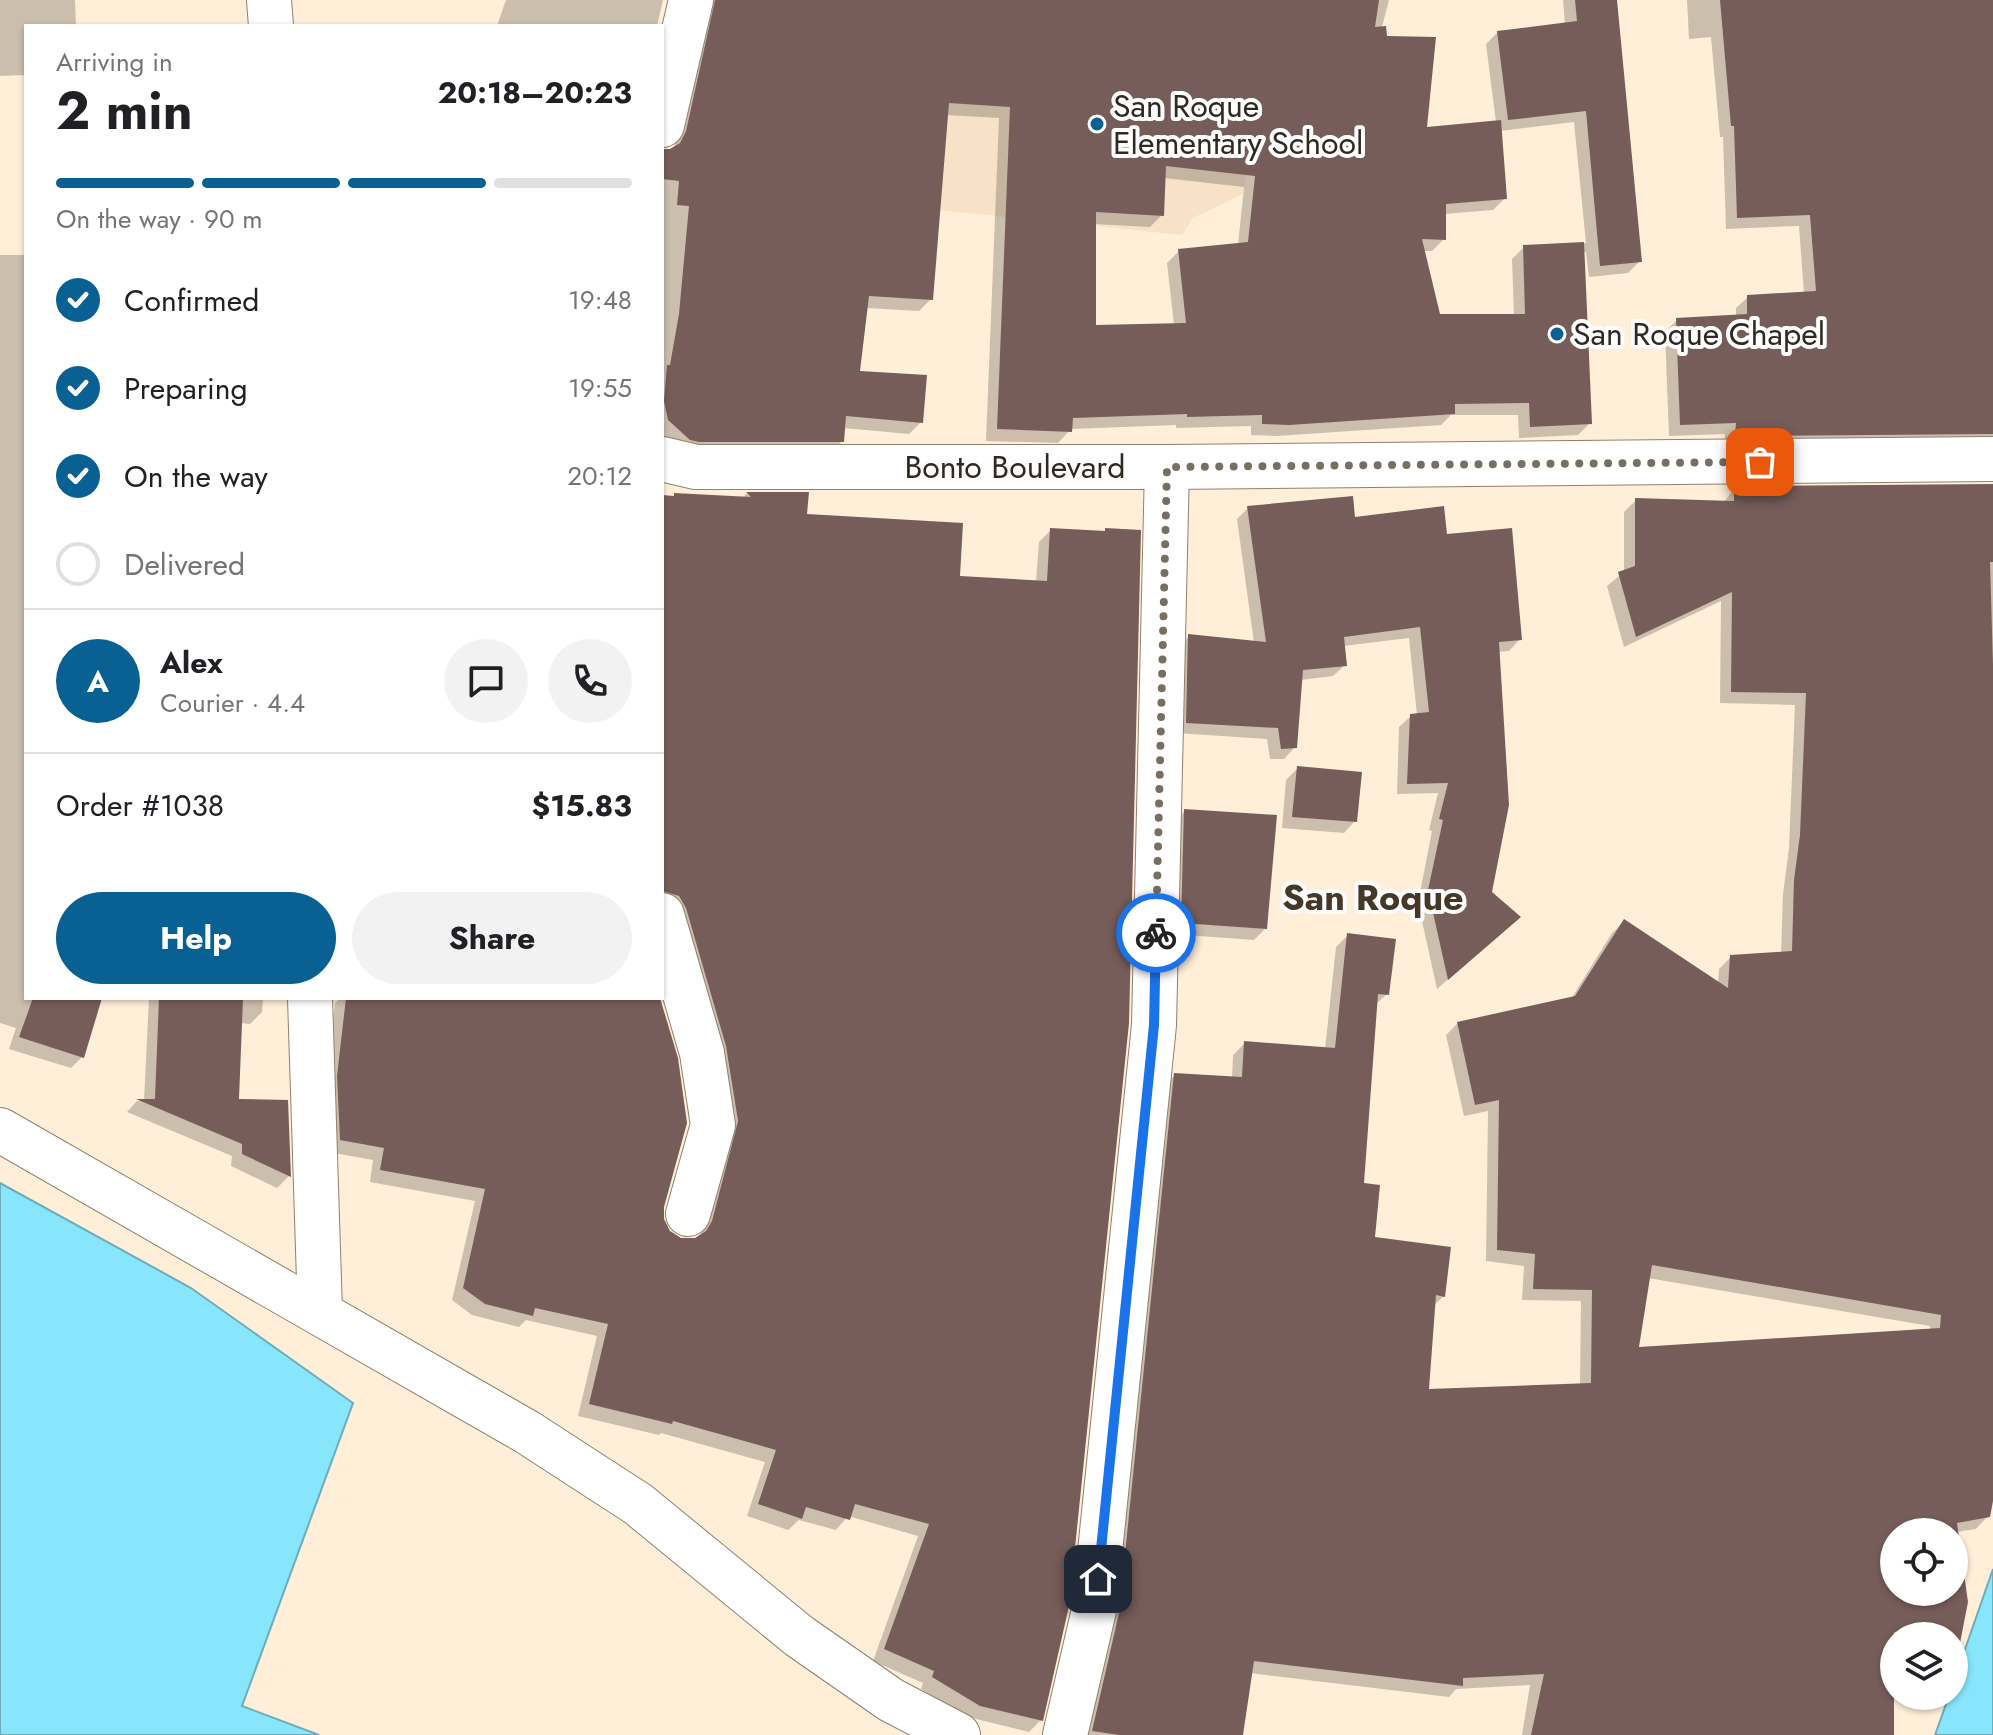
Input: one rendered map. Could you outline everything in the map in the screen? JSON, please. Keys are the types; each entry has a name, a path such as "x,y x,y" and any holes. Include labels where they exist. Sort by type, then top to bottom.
{"street":[{"path":"269,0 271,24"},
{"path":"664,116 691,0"},
{"name":"Bonto Boulevard","path":"664,459 696,467 1167,467 1993,459"},
{"path":"1065,1735 1094,1610 1154,1025 1167,467"},
{"path":"664,922 702,1053 713,1125 688,1214"},
{"path":"310,1000 320,1312"},
{"path":"0,1130 527,1432 638,1504 799,1636 891,1700 958,1735"}],"shaded area":[{"name":"San Roque Elementary School","path":"956,24 1259,85 1243,194 1193,218 1182,235 939,210 940,104"}],"water":[{"path":"0,1183 191,1288 353,1403 242,1706 319,1735 0,1735"},
{"path":"1993,1569 1993,1735 1935,1735 1944,1710 1968,1710 1968,1641"}],"building":[{"path":"715,0 1379,0 1375,27 1386,26 1387,36 1436,37 1427,127 1501,120 1507,199 1446,204 1446,240 1422,239 1440,314 1525,314 1523,245 1584,242 1592,424 1530,427 1529,403 1455,404 1455,414 1289,425 1262,424 1262,415 1187,417 1187,414 1073,418 1072,432 997,429 1010,107 949,103 933,300 869,296 860,371 927,375 923,423 846,416 844,442 690,440 668,420 664,401 667,365 670,365 679,314 689,206 677,205 679,181 664,179 664,149 680,143 686,131","holes":["1166,166 1255,176 1248,242 1178,249 1186,323 1096,325 1096,212 1164,216"]},
{"path":"1575,0 1617,0 1642,262 1600,266 1586,111 1508,120 1497,31 1577,21"},
{"path":"1720,0 1993,0 1993,434 1735,436 1736,423 1680,425 1676,318 1747,314 1747,295 1816,291 1810,215 1737,218 1734,126 1731,126"},
{"path":"1993,484 1993,562 1990,562 1993,665 1993,1501 1990,1517 1968,1521 1968,1518 1880,1518 1880,1606 1967,1606 1964,1622 1880,1622 1880,1710 1894,1710 1894,1735 1531,1735 1544,1674 1463,1678 1463,1686 1254,1661 1243,1735 1119,1735 1092,1731 1119,1613 1174,1073 1242,1077 1244,1041 1335,1048 1347,933 1396,939 1389,995 1378,994 1364,1183 1380,1185 1375,1237 1451,1247 1445,1297 1436,1295 1429,1389 1591,1383 1592,1290 1533,1289 1535,1254 1497,1250 1499,1100 1475,1105 1457,1022 1575,996 1624,919 1728,988 1730,955 1792,951 1806,693 1731,692 1732,592 1636,637 1618,572 1635,566 1635,498 1734,501 1734,486","holes":["1652,1265 1941,1315 1940,1328 1639,1347"]},
{"path":"746,492 809,492 807,514 963,523 960,576 1047,581 1050,528 1141,530 1129,1023 1069,1606 1043,1721 980,1706 932,1677 934,1671 884,1649 929,1524 855,1504 850,1520 806,1507 802,1519 758,1504 776,1450 673,1421 672,1424 589,1404 608,1324 535,1308 533,1316 485,1304 463,1288 485,1189 380,1170 384,1148 340,1140 337,1076 346,1000 661,1000 678,1058 687,1123 664,1207 664,1219 670,1231 681,1238 695,1238 706,1231 712,1221 738,1121 726,1046 686,908 679,896 664,892 664,495 751,497"},
{"path":"1353,496 1355,517 1444,506 1447,534 1512,528 1522,640 1499,642 1509,805 1492,892 1521,917 1448,980 1428,890 1448,783 1407,784 1410,714 1429,712 1420,627 1344,637 1347,666 1303,670 1297,748 1281,749 1278,728 1186,723 1188,634 1266,642 1247,506"},
{"path":"1297,766 1362,772 1357,822 1292,817"},
{"path":"1184,809 1277,815 1267,929 1181,923"},
{"path":"32,1000 101,1000 84,1058 19,1037"},
{"path":"159,1000 243,1000 239,1099 288,1100 291,1177 242,1154 242,1144 136,1099 155,1099"}],"way so far":[{"path":"1156,933 1167,467 1760,462"}],"place":[{"name":"San Roque Elementary School","path":"1097,124"},
{"name":"San Roque Chapel","path":"1557,334"}],"district":[{"name":"San Roque","path":"1373,897"}],"route":[{"path":"1098,1579 1154,1025 1156,933"}]}
